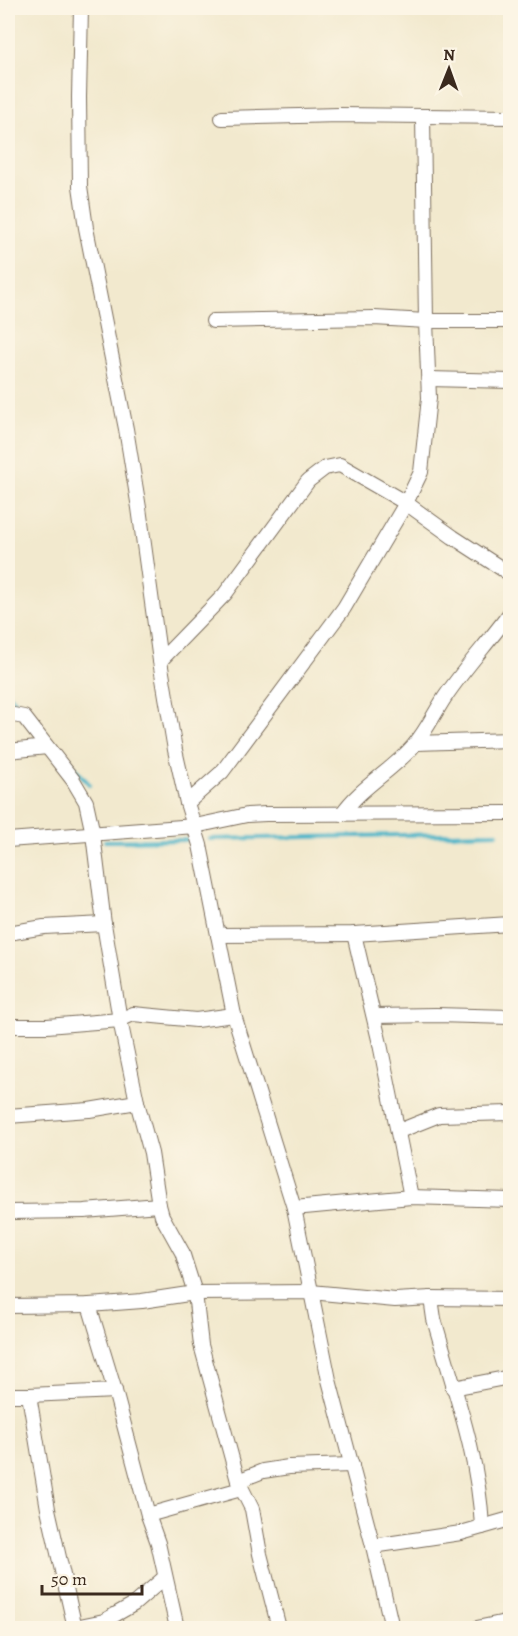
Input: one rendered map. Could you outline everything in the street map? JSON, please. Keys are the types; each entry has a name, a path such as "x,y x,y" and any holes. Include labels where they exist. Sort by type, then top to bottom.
{"street":[{"path":"81,8 80,186 86,228 138,497 160,660 175,750 187,803 195,826 234,1015 294,1208 329,1380 373,1545 392,1629"},
{"path":"222,118 340,115 510,117"},
{"path":"187,803 222,772 344,608 406,503 421,472 429,398 423,116"},
{"path":"213,321 374,318 426,321 510,321"},
{"path":"429,379 510,381"},
{"path":"160,660 225,594 308,482 325,468 340,465 406,503 510,574"},
{"path":"342,814 353,799 416,743 471,660 491,639 510,613"},
{"path":"8,714 24,717 73,780 86,801 93,834 104,924 120,1020 137,1102 149,1145 159,1205 162,1216 182,1252 195,1293 201,1345 239,1485 252,1509 260,1554 279,1629"},
{"path":"416,743 510,740"},
{"path":"8,751 47,747"},
{"path":"8,840 195,826 247,815 510,813"},
{"path":"8,933 44,927 104,924"},
{"path":"218,935 354,934 510,924"},
{"path":"354,934 399,1131 411,1197"},
{"path":"8,1026 47,1026 120,1020 133,1014 196,1020 234,1015"},
{"path":"374,1016 510,1017"},
{"path":"8,1116 89,1110 137,1102"},
{"path":"399,1131 439,1115 510,1113"},
{"path":"294,1208 411,1197 510,1200"},
{"path":"8,1212 94,1210 159,1205"},
{"path":"8,1306 89,1305 142,1301 195,1293 311,1292 395,1300 510,1299"},
{"path":"431,1298 434,1319 470,1448 481,1507 482,1527"},
{"path":"89,1305 115,1390 148,1515 158,1543 177,1629"},
{"path":"453,1388 510,1377"},
{"path":"8,1395 115,1390"},
{"path":"29,1395 48,1509 75,1628 104,1621 134,1604 164,1578"},
{"path":"148,1515 239,1485 263,1471 289,1467 352,1465"},
{"path":"373,1545 461,1533 510,1519"},
{"path":"477,1629 510,1621"}],"waterway":[{"path":"8,693 25,713"},
{"path":"56,747 90,785"},
{"path":"210,839 497,833"},
{"path":"105,841 187,840"}]}
